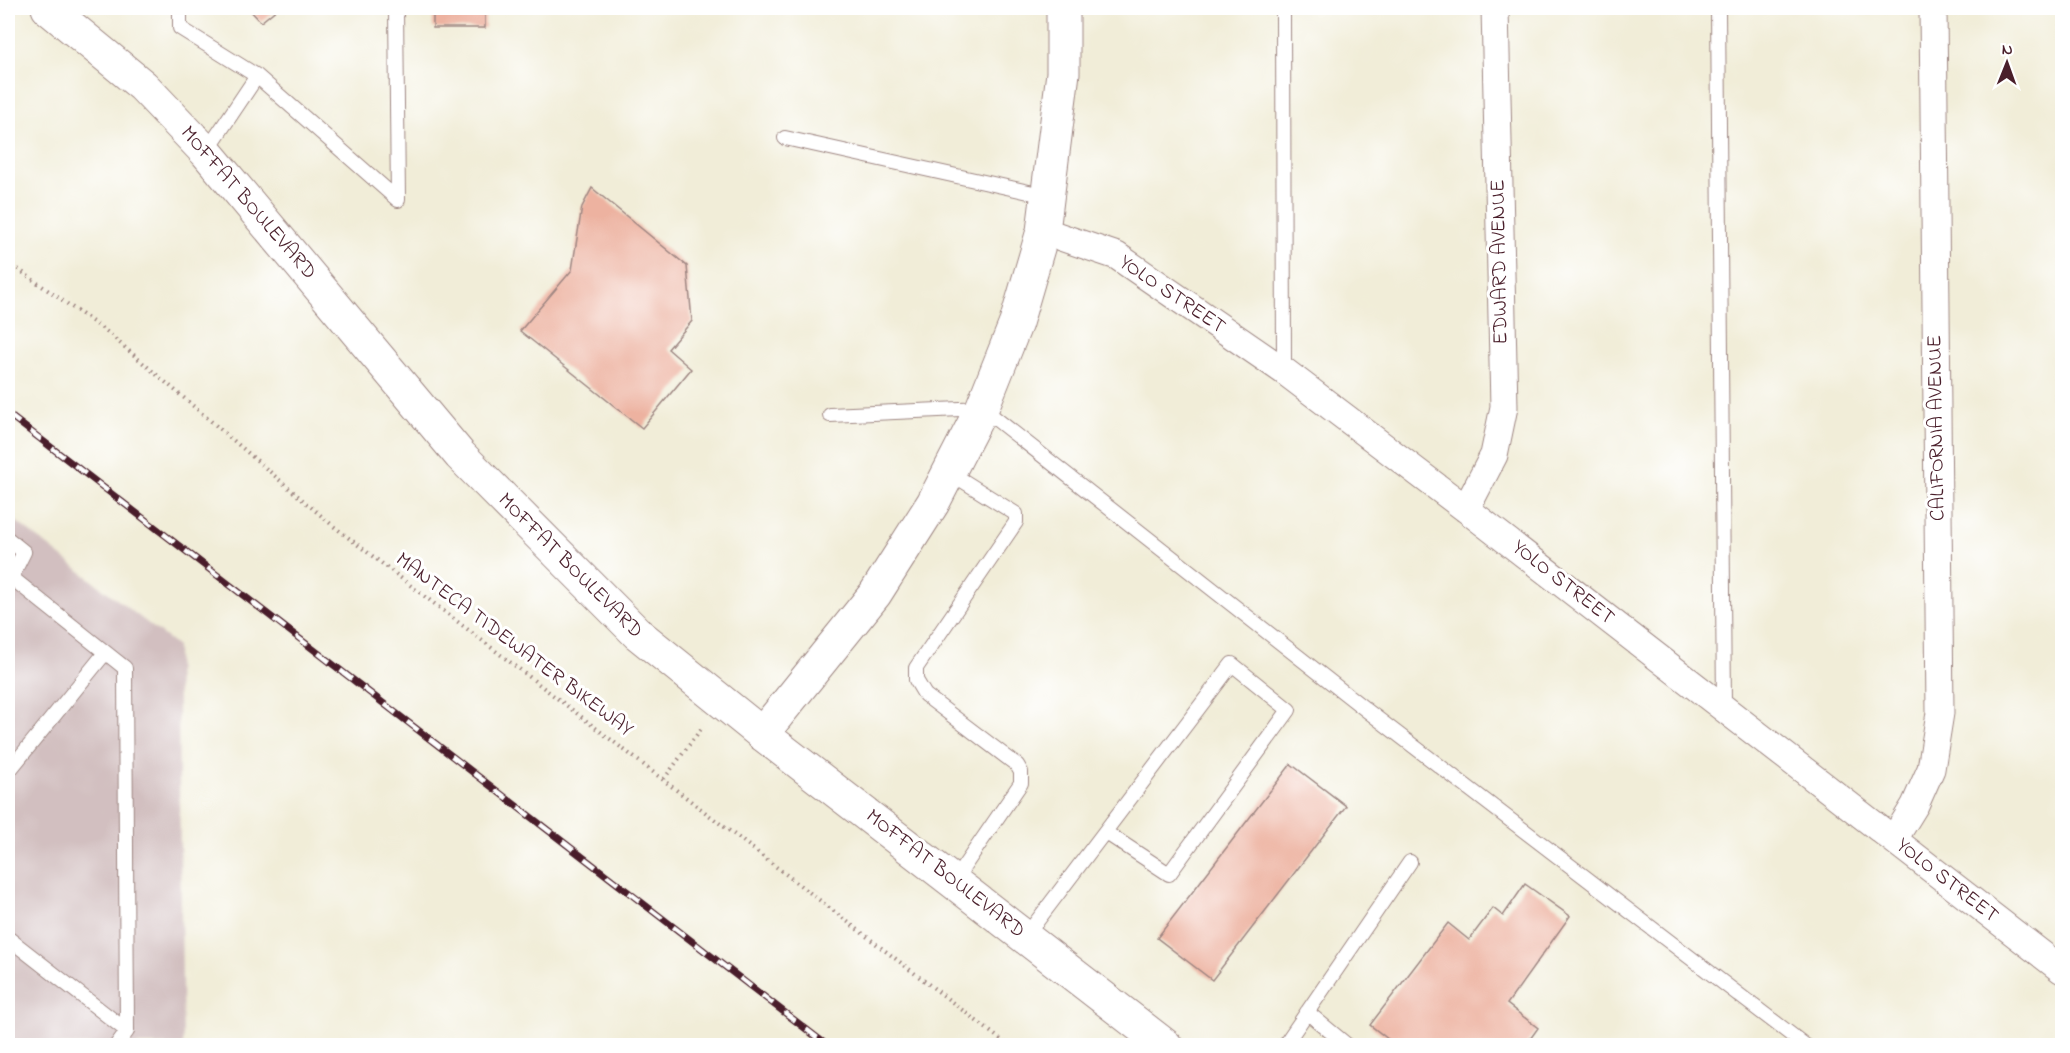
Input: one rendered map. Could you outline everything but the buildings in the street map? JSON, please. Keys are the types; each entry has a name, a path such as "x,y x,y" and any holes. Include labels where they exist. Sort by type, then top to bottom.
{"main road":[{"name":"MOFFAT BOULEVARD","path":"48,8 143,86 206,152 460,456 638,634 762,734 1166,1046"},
{"path":"762,734 875,594 933,503 982,408 1016,323 1043,231 1063,73 1063,8"}],"street":[{"name":"EDWARD AVENUE","path":"1466,508 1494,455 1504,407 1495,8"},
{"name":"CALIFORNIA AVENUE","path":"1894,839 1915,805 1931,769 1940,713 1933,8"},
{"name":"YOLO STREET","path":"1043,231 1117,256 1284,371 1466,508 2062,970"}],"lane":[{"path":"180,8 180,28 257,76 398,200 396,8"},
{"path":"1283,8 1284,371"},
{"path":"1718,8 1724,708"},
{"path":"206,152 257,76"},
{"path":"785,138 1047,196"},
{"path":"830,415 982,408 1365,709 1806,1046"},
{"path":"949,472 1016,514 1016,522 916,668 916,680 925,695 1017,765 1021,772 1021,783 954,881"},
{"path":"8,539 24,552 10,581 125,668 127,1031 116,1046"},
{"path":"8,772 105,653"},
{"path":"1025,937 1232,664 1289,710 1169,874 1105,832"},
{"path":"1284,1046 1410,862"},
{"path":"8,938 127,1031"},
{"path":"1307,1012 1348,1046"}],"path":[{"name":"MANTECA TIDEWATER BIKEWAY","path":"8,262 107,332 332,525 1008,1046"},
{"path":"664,779 721,701"}],"shaded area":[{"path":"8,515 177,646 183,1045 8,1045"}],"railway":[{"path":"8,414 828,1046"}]}
